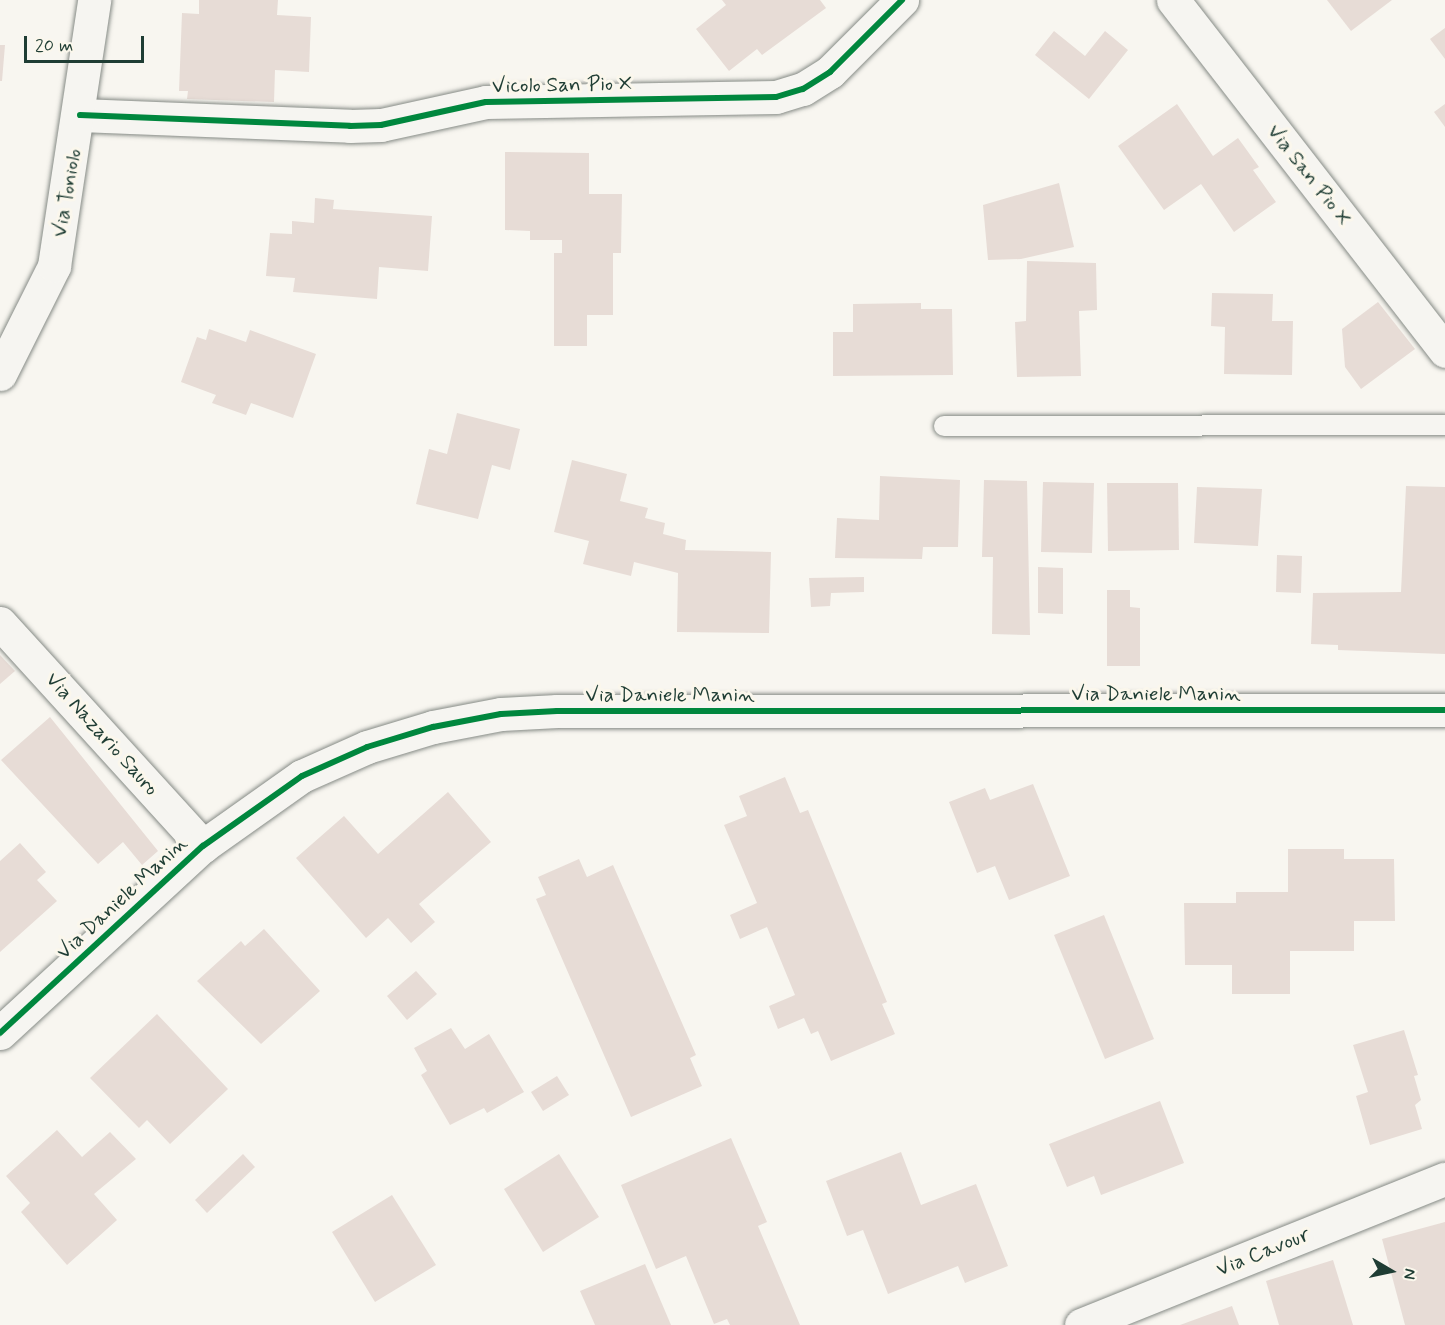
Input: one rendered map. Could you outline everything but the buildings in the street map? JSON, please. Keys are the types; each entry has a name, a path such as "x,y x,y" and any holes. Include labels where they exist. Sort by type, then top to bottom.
{"street":[{"name":"Via Toniolo","path":"0,374 54,266 80,115 94,0"},
{"name":"Vicolo San Pio X","path":"80,115 350,126 381,125 486,102 776,97 803,89 830,72 902,0"},
{"name":"Via San Pio X","path":"1173,0 1445,351"},
{"name":"Via Nazario Sauro","path":"0,623 203,846"},
{"name":"Via Daniele Manin","path":"0,1033 203,846 302,776 367,747 501,714 1445,710"},
{"name":"Via Cavour","path":"1081,1325 1445,1179"}],"lane":[{"path":"944,426 1445,425"}],"cycle path":[{"path":"80,115 350,126 381,125 486,102 776,97 803,89 830,72 902,0"},
{"path":"0,1033 203,846 302,776 367,747 433,727 501,714 557,711 1445,710"}]}
